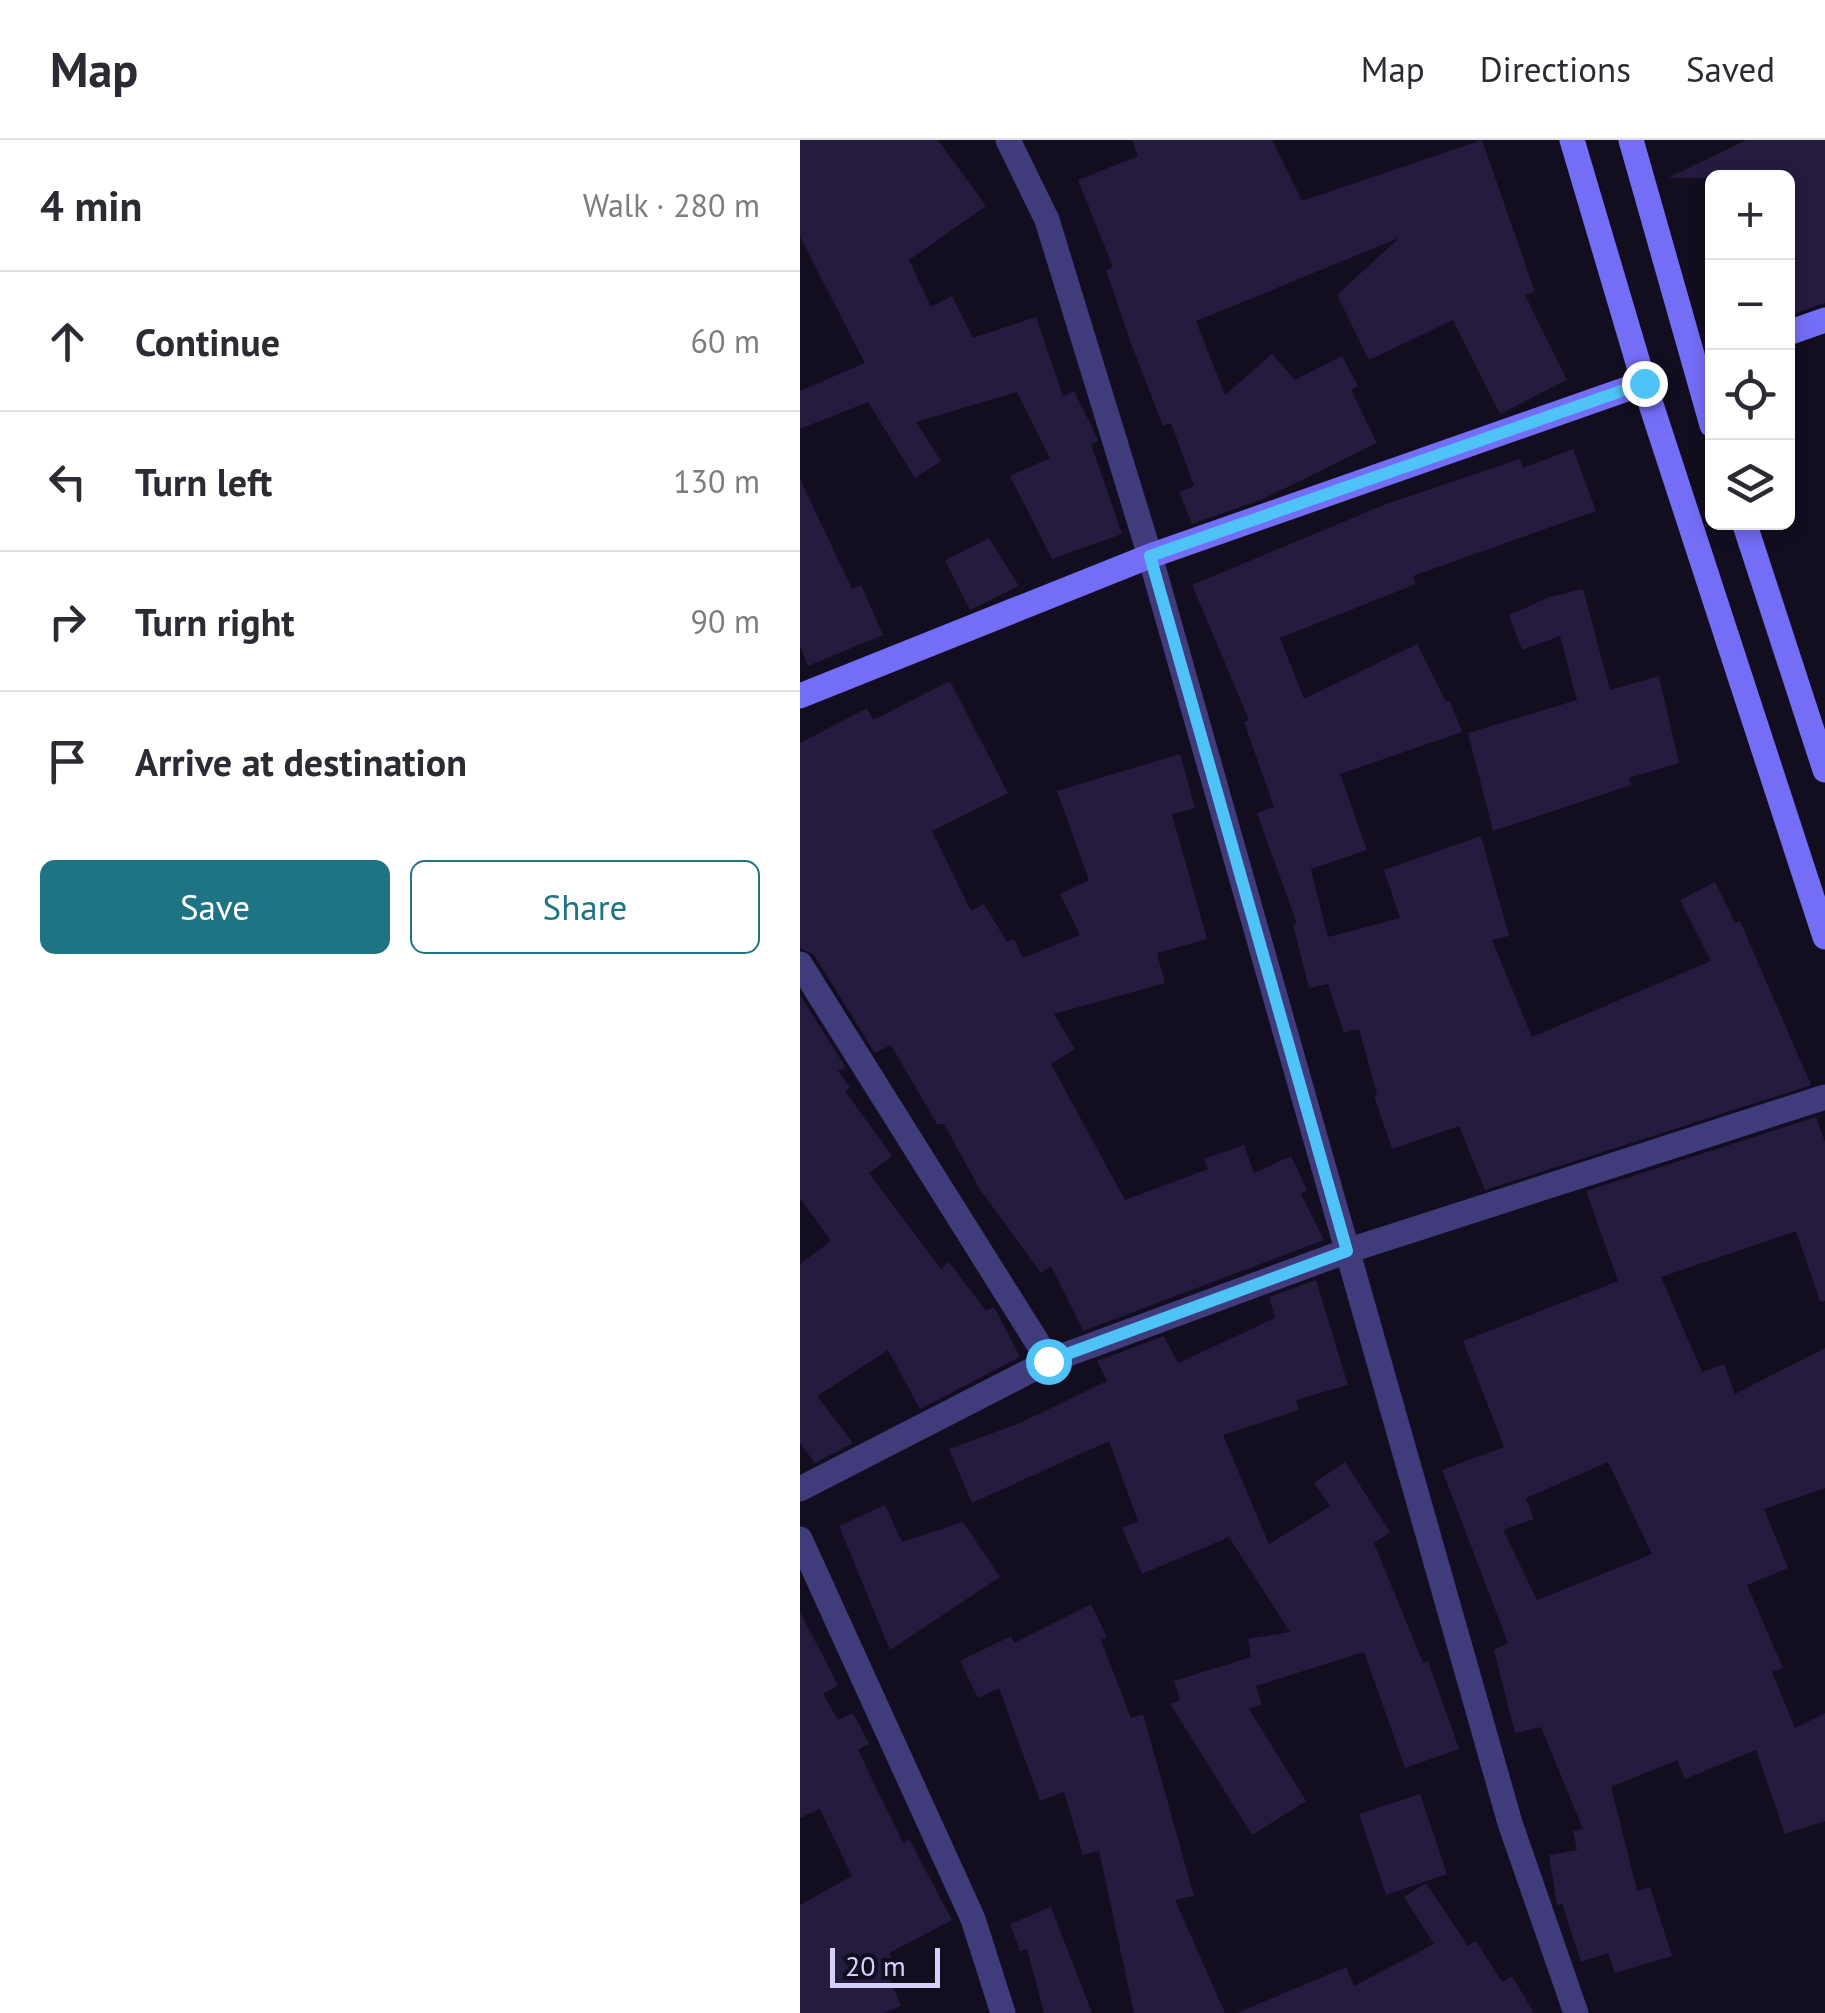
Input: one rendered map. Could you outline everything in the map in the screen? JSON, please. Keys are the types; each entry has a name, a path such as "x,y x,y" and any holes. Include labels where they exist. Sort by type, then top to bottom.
{"main road":[{"path":"1572,140 1644,383 1825,938"},
{"path":"1630,140 1703,363"},
{"path":"1795,331 1825,320"},
{"path":"800,696 1150,556 1644,383"},
{"path":"1747,530 1825,770"}],"street":[{"path":"1008,140 1047,220 1150,556 1510,1822 1576,2013"},
{"path":"800,964 1048,1361"},
{"path":"800,1489 1048,1361 1347,1251 1825,1097"},
{"path":"800,1539 973,1918 1003,2013"}],"building":[{"path":"800,140 938,140 986,206 909,260 931,307 952,296 973,338 1036,317 1063,396 1074,391 1095,433 1098,441 1091,444 1122,534 1052,559 1010,476 1050,458 1017,392 916,422 941,461 915,478 868,402 800,429 800,391 865,363 800,237"},
{"path":"1132,140 1272,140 1302,201 1482,140 1535,292 1525,295 1567,380 1500,414 1453,320 1369,360 1337,295 1399,238 1196,321 1225,395 1272,354 1295,380 1342,356 1358,386 1351,390 1377,443 1263,499 1192,524 1179,492 1194,486 1171,423 1163,426 1132,346 1106,270 1113,267 1078,180 1138,156"},
{"path":"1746,140 1825,140 1825,303 1795,314 1795,170 1705,170 1705,178 1668,178"},
{"path":"1573,449 1596,511 1413,576 1416,584 1280,638 1304,699 1417,644 1446,702 1450,701 1462,732 1340,774 1367,850 1311,869 1328,937 1400,918 1384,870 1481,836 1509,936 1492,940 1532,1037 1711,961 1680,900 1715,882 1735,923 1740,921 1811,1085 1485,1190 1459,1126 1392,1149 1374,1096 1377,1095 1359,1029 1344,1033 1328,984 1309,988 1293,925 1297,924 1257,813 1274,807 1244,722 1249,720 1192,585 1386,504 1520,459 1523,468"},
{"path":"800,479 852,589 861,585 883,635 808,666 800,646"},
{"path":"989,538 1019,586 970,610 945,560"},
{"path":"1583,589 1610,690 1659,676 1679,763 1629,778 1631,785 1493,831 1468,733 1577,700 1560,636 1522,650 1509,615 1550,597"},
{"path":"950,681 1008,793 932,831 971,911 984,904 1007,942 1014,939 1023,958 1080,935 1060,894 1089,880 1057,791 1180,754 1195,808 1172,814 1207,939 1157,953 1165,983 1054,1014 1075,1049 1051,1064 1125,1200 1208,1169 1204,1159 1244,1145 1254,1173 1291,1156 1307,1190 1301,1194 1324,1240 1083,1331 1051,1266 1041,1273 979,1188 944,1124 937,1124 891,1045 875,1053 814,955 800,948 800,743 867,708 873,720"},
{"path":"800,995 846,1068 838,1071 850,1088 845,1091 892,1156 869,1173 941,1269 949,1262 986,1311 994,1307 1020,1357 920,1409 888,1350 817,1396 853,1443 815,1463 800,1443 800,1264 831,1241 800,1198"},
{"path":"1816,1117 1825,1142 1825,1301 1820,1301 1796,1231 1661,1277 1702,1372 1724,1364 1735,1394 1825,1348 1825,1488 1764,1509 1788,1568 1747,1585 1783,1668 1772,1672 1795,1728 1825,1713 1825,1821 1785,1834 1756,1750 1685,1779 1677,1760 1611,1787 1637,1891 1650,1887 1672,1956 1615,1973 1608,1953 1581,1962 1562,1904 1557,1905 1549,1855 1577,1850 1573,1831 1583,1829 1541,1727 1515,1733 1494,1650 1508,1643 1442,1470 1504,1447 1463,1341 1618,1281 1586,1191","holes":["1608,1462 1652,1554 1537,1600 1503,1530 1534,1519 1526,1498"]},
{"path":"1316,1280 1348,1385 1296,1400 1299,1410 1223,1435 1269,1544 1330,1506 1314,1483 1345,1462 1390,1532 1374,1543 1423,1663 1428,1661 1459,1749 1405,1768 1364,1652 1256,1686 1262,1705 1249,1709 1306,1801 1252,1835 1170,1704 1180,1700 1174,1681 1251,1657 1248,1639 1290,1632 1229,1537 1142,1574 1122,1528 1138,1521 1109,1441 972,1503 949,1449 1020,1423 1107,1381 1097,1361 1164,1336 1178,1363 1275,1318 1269,1297"},
{"path":"885,1505 902,1542 963,1522 1000,1577 890,1650 839,1526"},
{"path":"1091,1604 1107,1637 1101,1640 1131,1718 1143,1714 1194,1896 1175,1900 1225,2013 1134,2013 1099,1851 1083,1855 1064,1792 1040,1801 999,1688 978,1698 960,1661 1011,1636 1014,1643"},
{"path":"800,1612 838,1685 823,1694 838,1720 853,1713 869,1744 858,1750 903,1843 909,1839 952,1920 889,1953 897,1971 888,1975 901,2006 884,2013 800,2013 800,1905 852,1876 820,1809 800,1818"},
{"path":"1420,1794 1447,1874 1386,1895 1359,1814"},
{"path":"1426,1883 1468,1946 1476,1941 1502,1982 1512,1976 1534,2013 1237,2013 1346,1967 1354,1986 1434,1944 1404,1897"},
{"path":"1051,1907 1092,2013 1044,2013 1027,1949 1020,1951 1010,1924"}],"route":[{"path":"1048,1361 1347,1251 1150,556 1644,383"}]}
